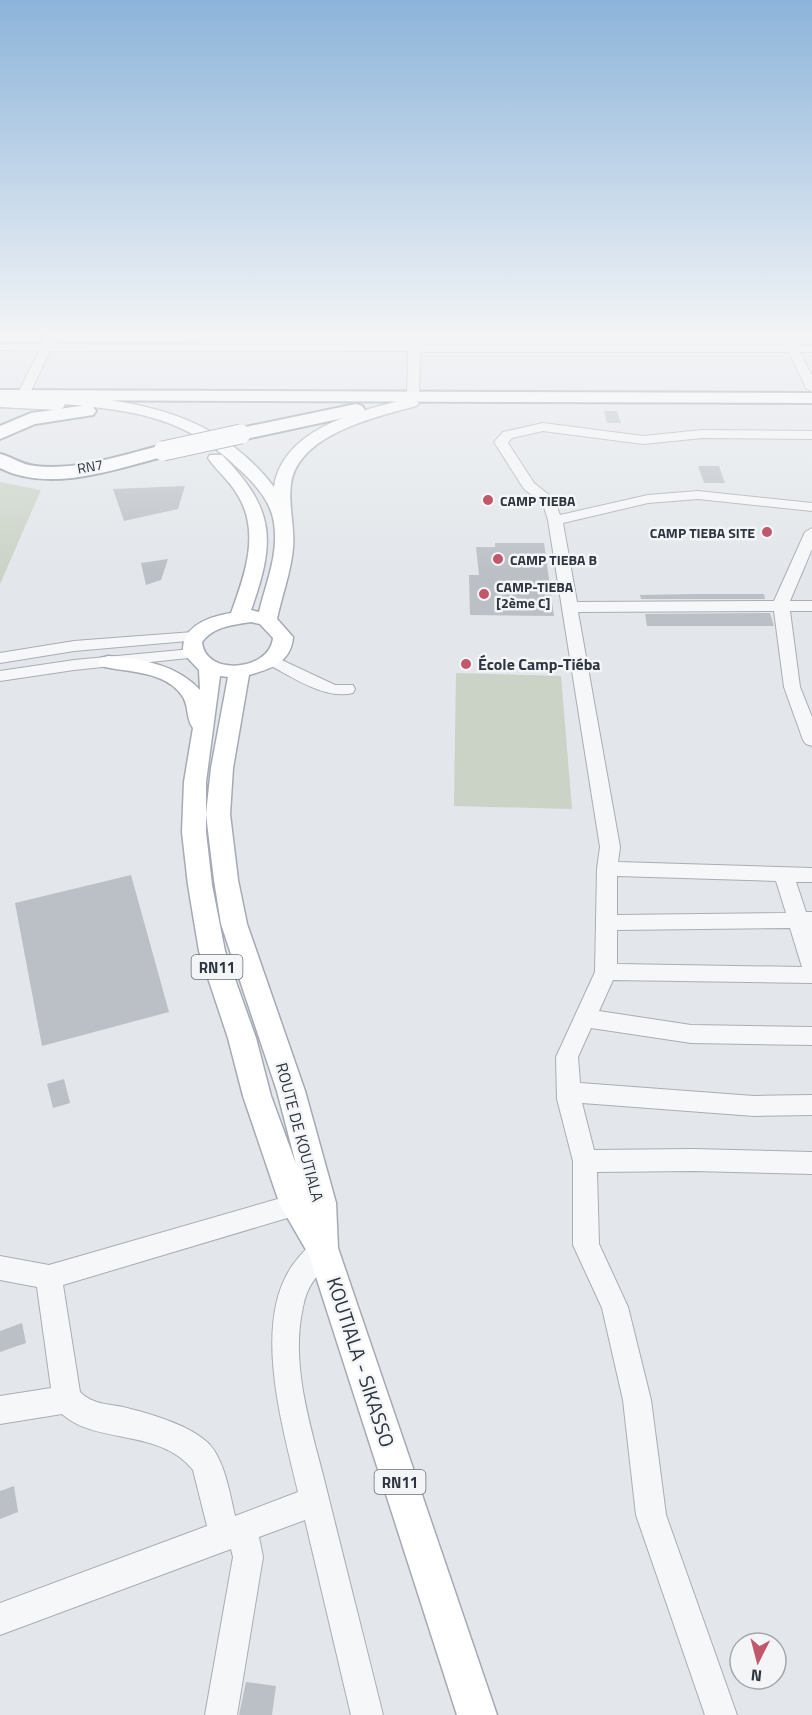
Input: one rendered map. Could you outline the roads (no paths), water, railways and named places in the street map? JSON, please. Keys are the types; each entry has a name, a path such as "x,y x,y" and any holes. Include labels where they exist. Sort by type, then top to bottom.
{"highway":[{"path":"0,433 31,419 62,413"},
{"name":"RN7","path":"0,460 17,470 54,472 338,413"}],"main road":[{"path":"119,413 178,433 207,450 232,473 252,501 260,548 250,589 239,617"},
{"path":"155,413 197,429 226,446 257,476 283,518"},
{"path":"267,620 284,560 284,479 296,456 316,439 349,420 371,413"},
{"path":"239,617 267,620 283,637 283,646 271,660 253,669 222,671 198,653 200,630 210,623 239,617"},
{"name":"ROUTE DE KOUTIALA","path":"198,653 211,684 195,782 194,832 200,885 212,951 242,1038 257,1096 295,1205 323,1249"},
{"path":"108,662 152,669 173,677 190,690 200,708 199,750"},
{"name":"ROUTE DE KOUTIALA","path":"239,671 222,768 218,814 226,880 234,924 291,1090 321,1203 323,1249"},
{"name":"KOUTIALA - SIKASSO","path":"323,1249 477,1715"}],"street":[{"path":"721,1715 651,1515 638,1400 615,1307 586,1245 585,1161 569,1092 567,1057 606,972 607,869 610,847 555,519 549,502 529,486 501,442 508,435 543,427 643,440 702,434 812,435"},
{"path":"555,519 648,499 698,495 812,507"},
{"path":"812,532 782,606 792,687 812,740"},
{"path":"569,607 812,606"},
{"path":"0,658 74,646 198,653"},
{"path":"0,676 198,653"},
{"path":"17,655 18,674"},
{"path":"271,660 333,690 348,689"},
{"path":"607,869 812,875"},
{"path":"784,874 805,920 812,966"},
{"path":"607,923 805,920"},
{"path":"606,972 812,975"},
{"path":"585,1018 691,1034 812,1036"},
{"path":"569,1092 754,1106 812,1105"},
{"path":"585,1161 693,1160 812,1163"},
{"path":"0,1268 50,1277 295,1205"},
{"path":"323,1249 298,1279 287,1317 287,1375 315,1502 367,1715"},
{"path":"50,1277 67,1399 78,1412 120,1421 177,1440 200,1454 233,1533 248,1557 221,1715"},
{"path":"0,1410 67,1399"},
{"path":"0,1619 315,1502"}],"place":[{"name":"CAMP TIEBA","path":"488,500"},
{"name":"CAMP TIEBA SITE","path":"767,532"},
{"name":"CAMP TIEBA B","path":"498,559"},
{"name":"CAMP-TIEBA [2ème C]","path":"484,594"},
{"name":"École Camp-Tiéba","path":"466,664"}]}
